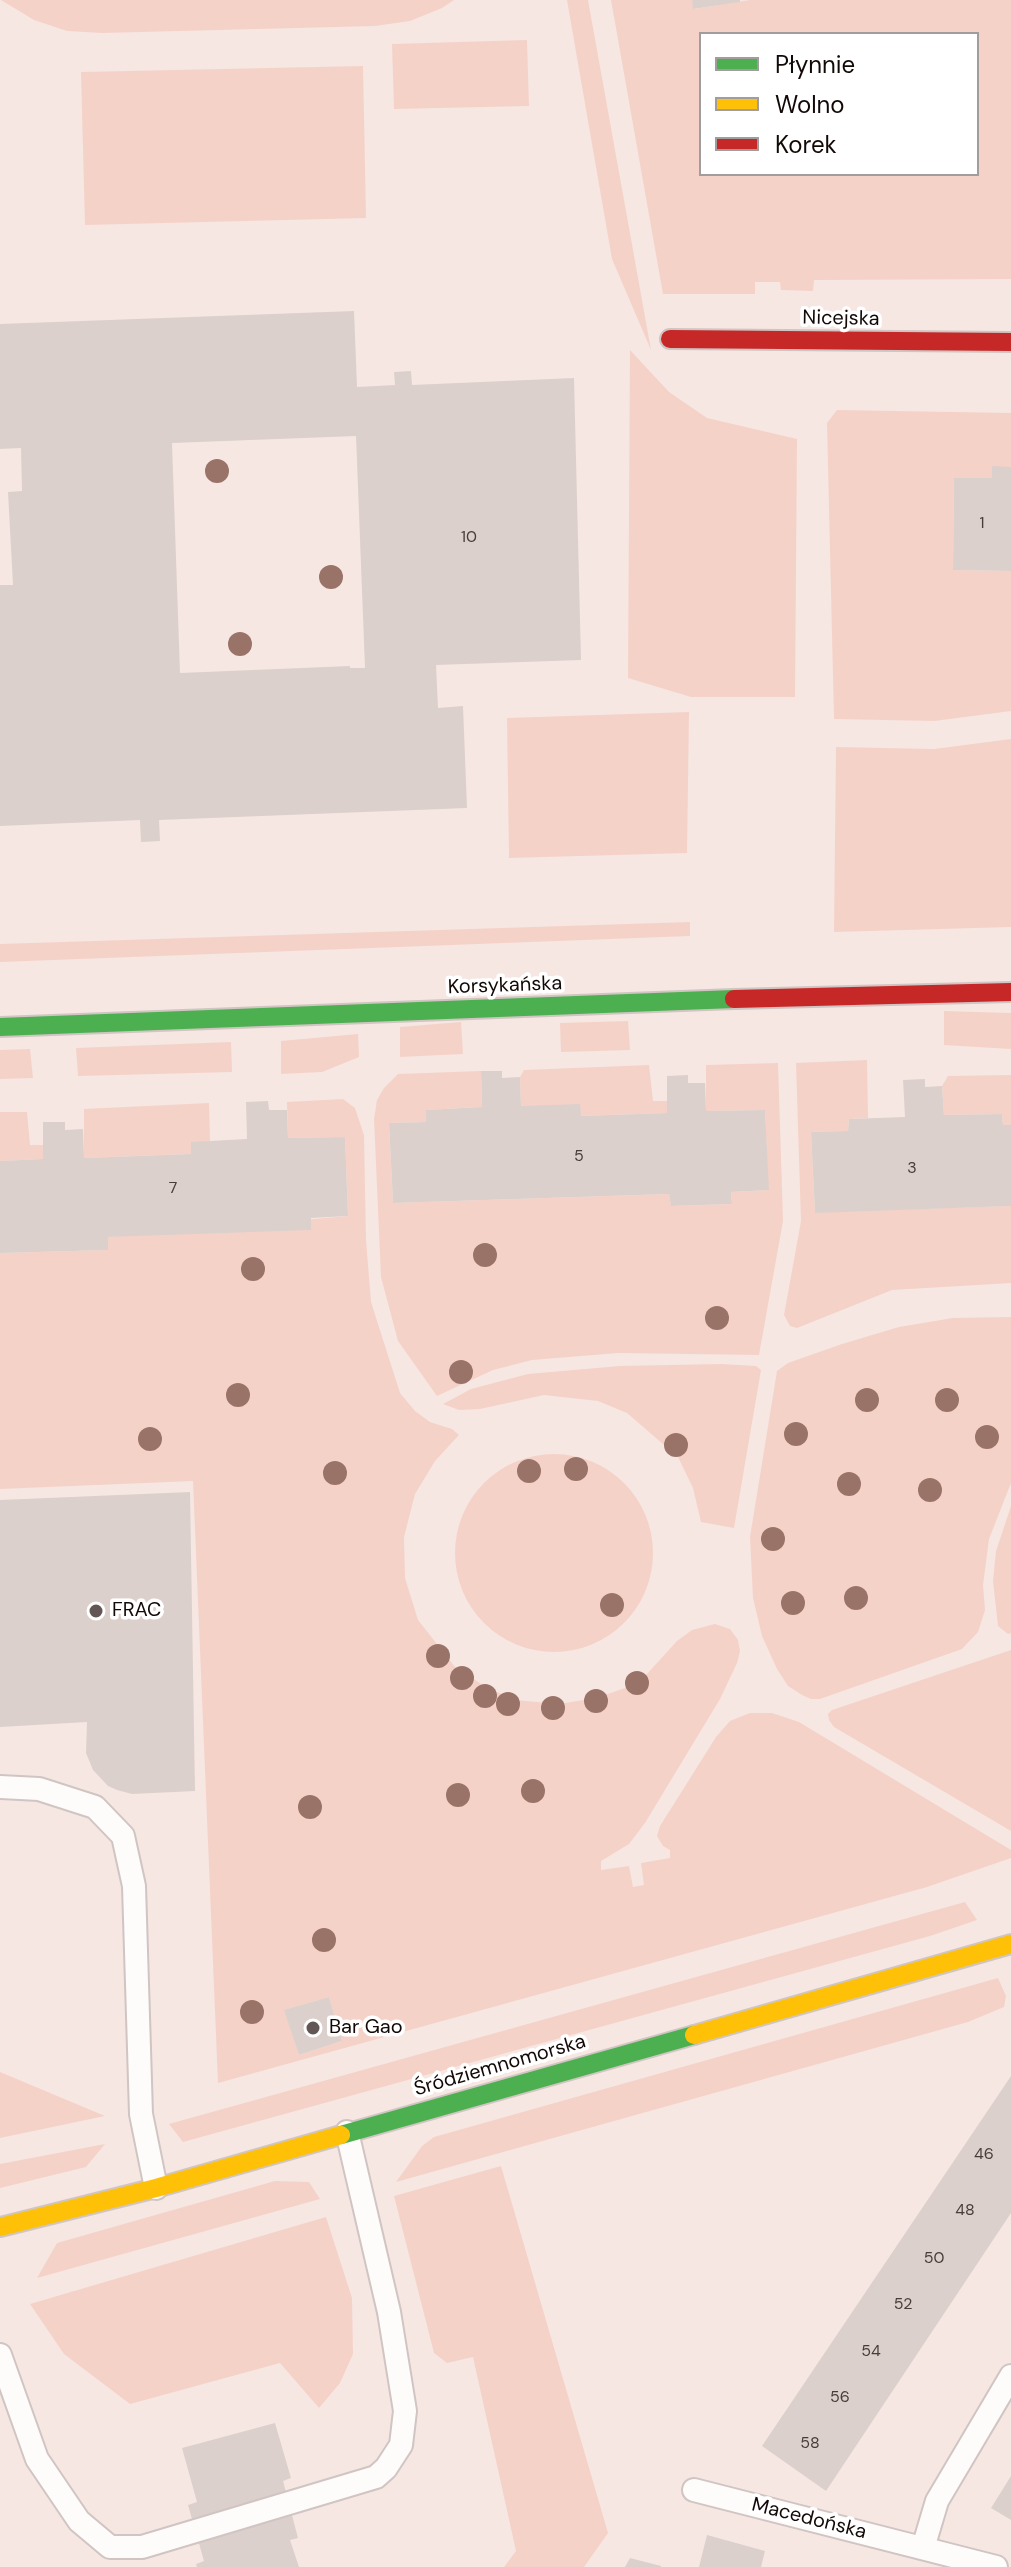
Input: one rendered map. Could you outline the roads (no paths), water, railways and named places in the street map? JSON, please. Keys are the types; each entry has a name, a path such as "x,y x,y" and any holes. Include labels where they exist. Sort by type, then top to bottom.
{"street":[{"name":"Nicejska","path":"670,339 1011,342"},
{"name":"Korsykańska","path":"0,1027 822,996 1011,992"},
{"name":"Śródziemnomorska","path":"0,2227 156,2188 1011,1944"}],"lane":[{"path":"0,1787 39,1789 95,1807 123,1836 134,1886 141,2114 156,2188"},
{"path":"0,2355 37,2459 79,2521 110,2547 142,2547 376,2477 401,2445 405,2411 389,2312 347,2132"},
{"path":"923,2548 937,2501 1011,2376"},
{"name":"Macedońska","path":"694,2490 996,2567"}],"place":[{"name":"FRAC","path":"96,1611"},
{"name":"Bar Gao","path":"313,2028"}]}
